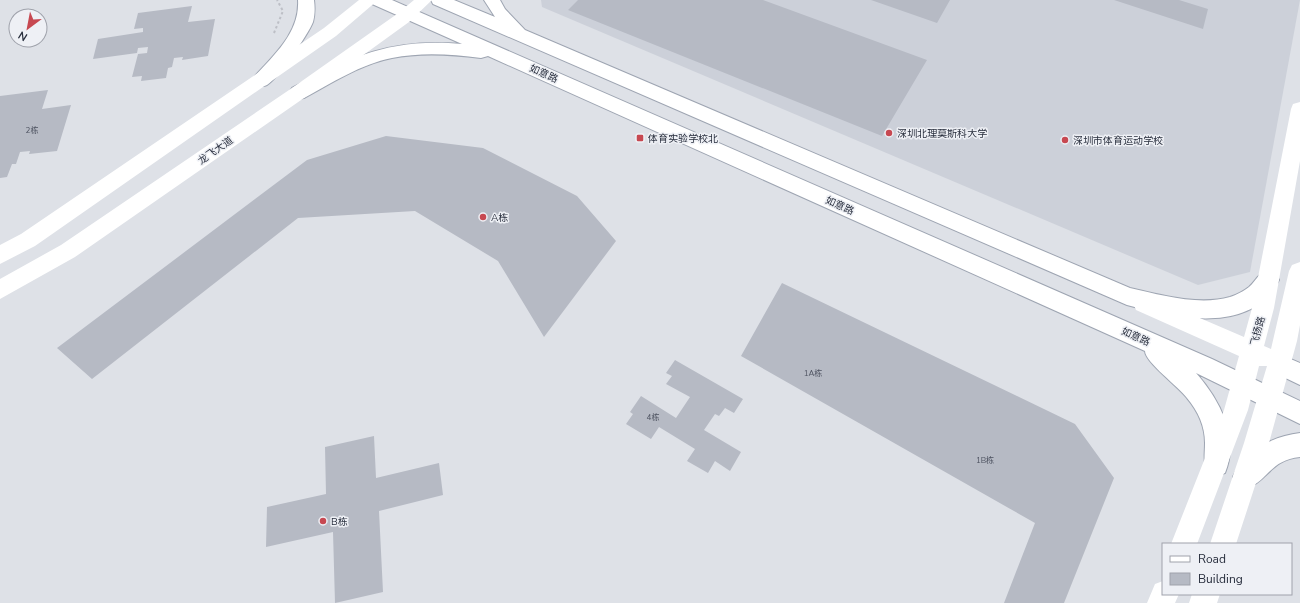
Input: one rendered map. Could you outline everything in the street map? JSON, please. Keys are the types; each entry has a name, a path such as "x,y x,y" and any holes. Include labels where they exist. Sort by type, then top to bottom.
{"main road":[{"path":"261,80 287,51 303,26 308,8 306,0"},
{"path":"0,255 28,240 261,80 330,32 370,0"},
{"name":"如意路","path":"378,0 1243,384 1300,413"},
{"name":"龙飞大道","path":"0,290 68,251 298,93 408,14 424,0"},
{"path":"439,0 1127,296 1290,369"},
{"path":"492,0 499,12 524,36"},
{"path":"298,93 375,57 404,50 428,48 464,50 502,55"},
{"name":"飞扬路","path":"1184,543 1234,419 1268,280 1300,109"},
{"path":"1127,296 1169,307 1197,310 1220,307 1239,302 1255,294 1268,280"},
{"path":"1223,543 1246,477 1270,398 1290,369 1291,320 1299,288"},
{"path":"1120,329 1153,350 1179,372 1201,398 1212,419 1217,439 1216,464"},
{"path":"1246,477 1259,461 1274,451 1300,445"}],"path":[{"path":"272,39 283,11 277,0"}],"shaded area":[{"name":"深圳市体育运动学校","path":"541,0 1300,0 1250,272 1198,285 542,7"}],"building":[{"path":"578,0 763,0 927,60 882,136 568,10"},
{"path":"871,0 950,0 937,23"},
{"path":"1114,0 1179,0 1208,9 1203,29"},
{"path":"192,6 188,22 215,19 208,56 182,60 183,57 174,58 172,67 168,68 166,78 141,81 142,76 132,77 138,54 147,53 148,47 138,48 137,53 93,59 98,39 143,32 143,28 134,29 138,13"},
{"path":"48,90 42,109 71,105 57,151 29,154 30,151 20,152 16,164 12,164 7,177 0,178 0,96"},
{"path":"386,136 483,148 577,196 616,241 544,337 498,261 415,211 298,218 92,379 57,348 307,160"},
{"path":"782,283 1075,424 1114,478 1064,603 1004,603 1035,523 741,356"},
{"path":"675,360 743,399 734,413 725,408 719,416 715,414 704,430 741,452 730,471 715,461 708,473 687,461 695,449 659,427 651,439 626,424 633,414 630,412 641,396 676,418 690,397 666,384 672,376 666,373"},
{"name":"B栋","path":"374,436 376,478 439,463 443,495 379,511 383,592 335,603 333,532 266,547 267,507 326,494 325,447"}],"place":[{"name":"深圳北理莫斯科大学","path":"889,133"},
{"name":"体育实验学校北","path":"640,138"},
{"name":"深圳市体育运动学校","path":"1065,140"},
{"name":"A栋","path":"483,217"},
{"name":"B栋","path":"323,521"}]}
